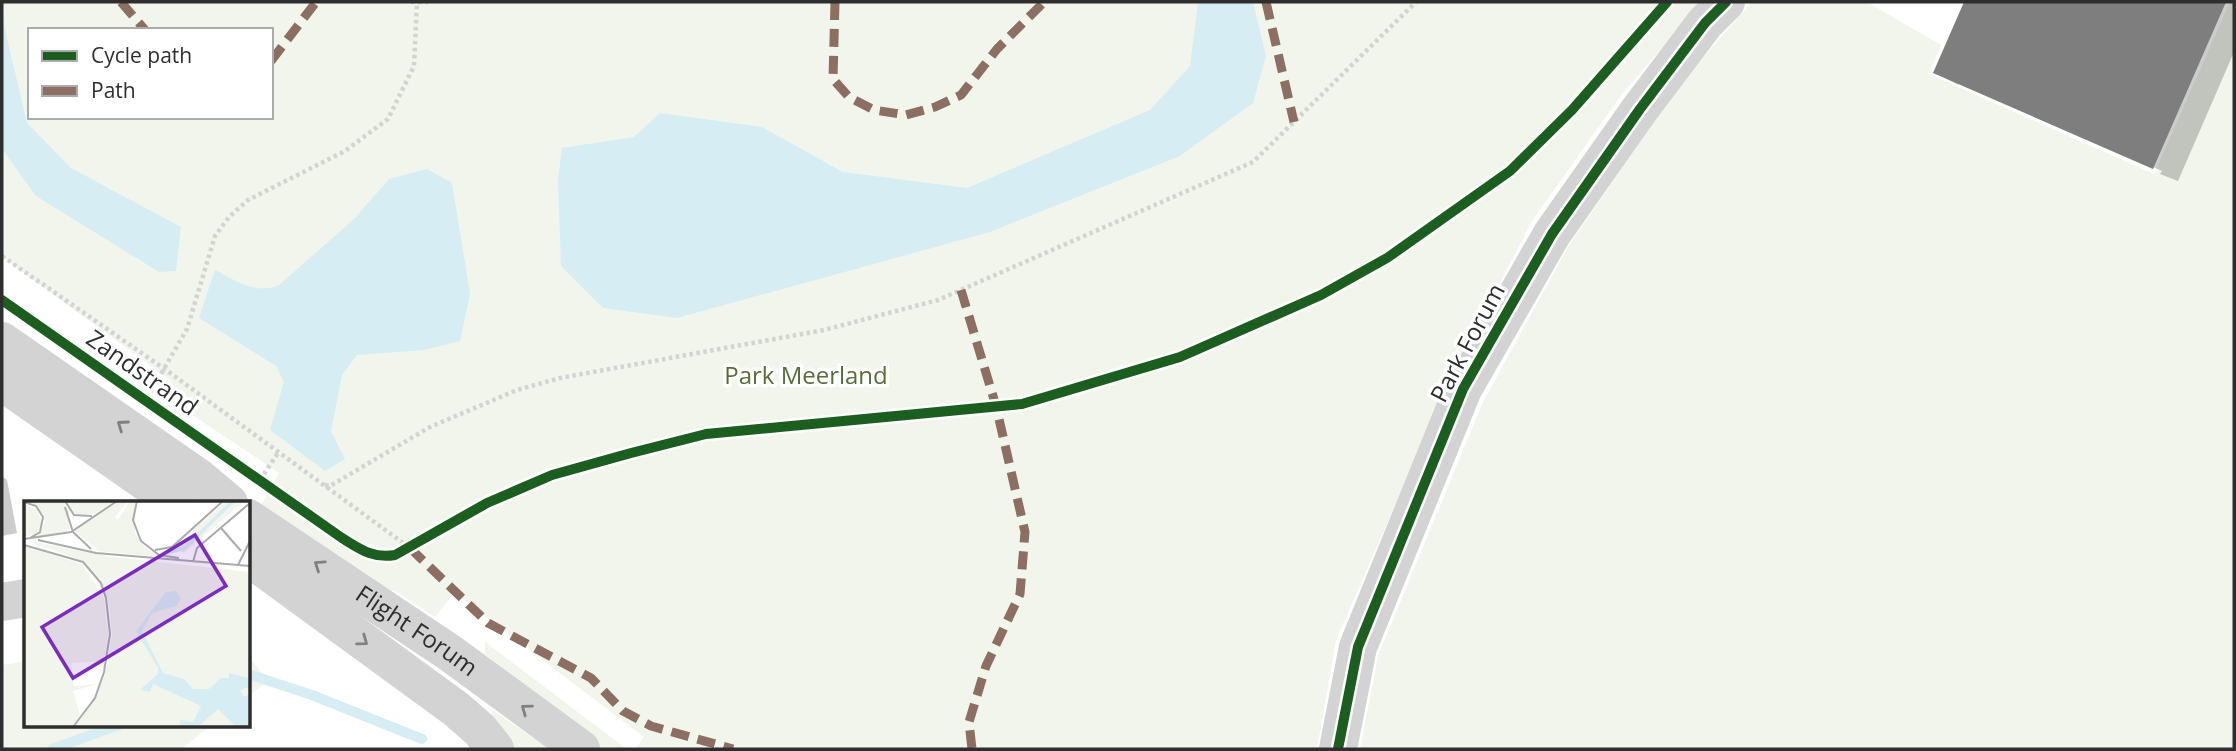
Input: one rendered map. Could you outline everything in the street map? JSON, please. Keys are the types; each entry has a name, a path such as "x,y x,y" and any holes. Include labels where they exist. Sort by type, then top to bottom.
{"street":[{"name":"Park Forum","path":"1338,749 1358,646 1463,389 1552,234 1648,98 1705,23 1726,2"},
{"path":"2,341 145,478"},
{"path":"2,382 145,478 185,494"},
{"name":"Flight Forum","path":"185,494 250,494 450,653 581,749"},
{"name":"Flight Forum","path":"250,558 456,709 480,730 495,749"}],"path":[{"path":"166,370 187,329 215,236 229,216 248,200 345,151 388,119 414,66 414,3 428,2"},
{"path":"325,485 330,486 430,427 517,390 560,378 824,330 938,300 1253,162 1416,2"},
{"path":"2,256 166,370 410,548"},
{"path":"250,494 278,453"},
{"path":"395,555 421,542"}],"green space":[{"name":"Park Meerland","path":"2,2 1702,2 1623,93 1532,221 1449,382 1336,640 1317,749 635,749 644,737 454,593 435,617 395,591 370,591 258,511 279,473 158,392 166,379 173,382 2,257"},
{"path":"1752,2 1867,2 1941,45 1929,74 2154,174 2230,2 2234,2 2234,749 1360,749 1378,656 1483,402 1569,245 1682,81"},
{"path":"485,642 627,749 596,749 485,654"},
{"path":"250,658 268,681 250,695"},
{"path":"24,661 24,726 211,726 181,749 2,749 2,665"},
{"path":"492,710 550,749 515,749 495,728"}],"water":[{"path":"1198,2 1253,2 1266,56 1253,103 1180,156 990,232 677,318 603,308 561,266 558,180 562,148 634,137 660,113 762,127 843,172 967,188 1150,110 1190,66"},
{"path":"2,17 27,123 71,168 181,227 176,271 159,272 36,196 2,149"},
{"path":"427,169 452,183 470,294 460,341 424,350 357,355 342,375 331,431 345,459 325,471 270,430 284,382 276,366 199,318 215,270 253,287 278,286 354,219 389,179"}],"building":[{"path":"1964,2 2226,2 2153,169 1933,73"}],"waterway":[{"path":"250,675 312,695 422,739"},
{"path":"52,749 116,726"}],"marked path":[{"path":"121,2 143,28"},
{"path":"273,58 316,2"},
{"path":"835,2 833,79 849,97 874,110 906,115 935,107 961,95 997,49 1044,2"},
{"path":"1266,2 1294,122"},
{"path":"961,290 996,406 1025,532 1020,594 986,666 969,722 972,749"},
{"path":"410,548 488,623 591,678 623,711 651,726 733,749"}],"cycle path":[{"name":"Zandstrand","path":"2,300 342,538 373,554 395,555 487,503 552,475 706,434 1022,404 1180,357 1321,295 1387,258 1510,171 1572,110 1667,2"},
{"path":"1338,749 1358,647 1463,389 1552,234 1640,109 1705,23 1726,2"}]}
